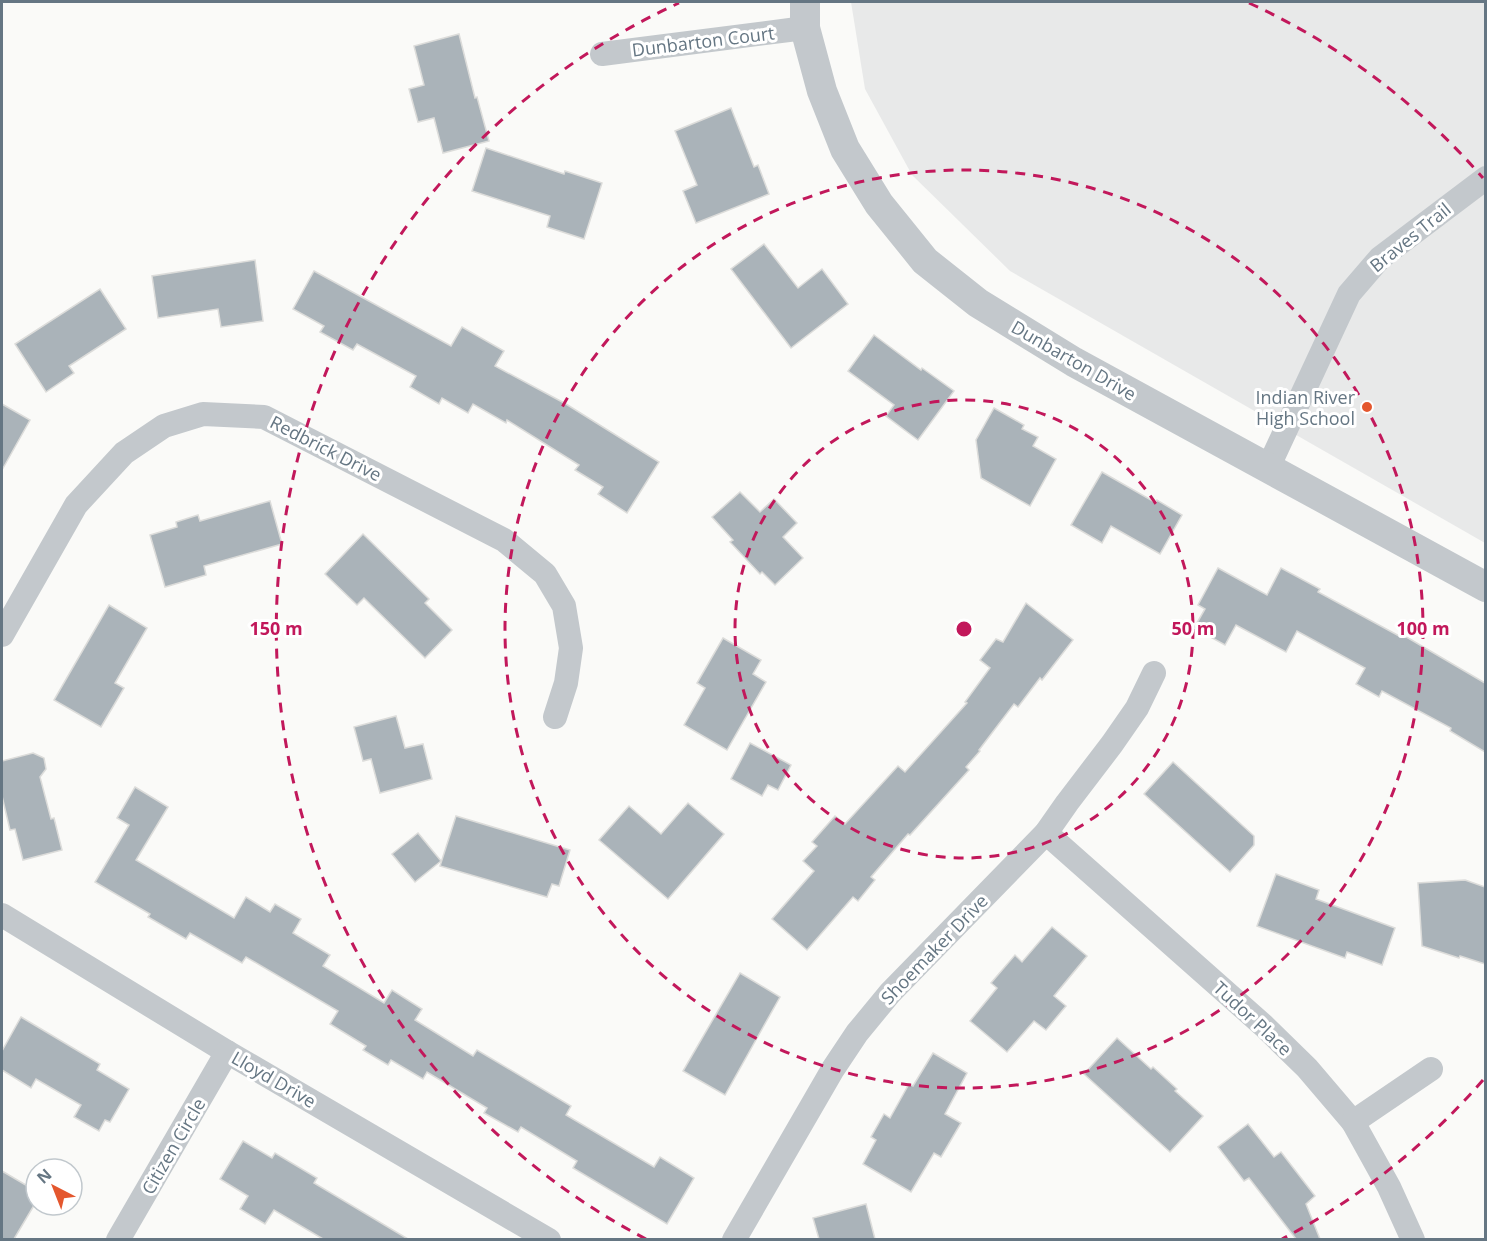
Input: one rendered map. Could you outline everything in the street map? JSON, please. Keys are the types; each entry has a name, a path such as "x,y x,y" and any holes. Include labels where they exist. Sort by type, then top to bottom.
{"street":[{"name":"Dunbarton Court","path":"602,54 805,15"},
{"name":"Dunbarton Drive","path":"805,15 822,91 845,149 879,204 925,261 978,303 1074,363 1485,587"},
{"name":"Braves Trail","path":"1268,468 1349,294 1380,258 1485,178"},
{"name":"Redbrick Drive","path":"2,635 76,505 124,453 164,426 203,414 264,417 504,540 545,574 564,606 571,648 566,683 555,717"},
{"name":"Shoemaker Drive","path":"734,1239 833,1069 857,1033 890,993 1046,833 1137,708 1154,673"},
{"name":"Tudor Place","path":"1046,833 1264,1026 1307,1068 1353,1122 1389,1187 1413,1239"},
{"name":"Lloyd Drive","path":"2,915 227,1052 549,1239"},
{"name":"Citizen Circle","path":"118,1239 227,1052"},
{"path":"1353,1122 1431,1069"}],"shaded area":[{"name":"Indian River High School","path":"851,2 1485,2 1485,543 1010,271 912,175 865,89"}],"building":[{"path":"459,34 475,98 477,97 489,141 443,153 434,118 418,122 409,89 424,85 414,46"},
{"path":"731,108 754,167 758,165 769,194 696,223 683,191 697,185 675,131"},
{"path":"486,148 564,174 565,171 602,183 584,239 547,227 550,216 472,191"},
{"path":"764,244 798,288 822,269 848,304 791,348 731,269"},
{"path":"255,260 263,321 221,327 218,309 158,318 152,276"},
{"path":"314,271 451,346 462,327 504,351 495,366 566,404 659,462 627,513 598,494 603,487 575,470 579,465 507,420 506,423 473,404 468,413 442,398 439,404 410,387 416,376 357,344 353,350 320,332 324,326 293,309"},
{"path":"100,289 126,329 69,366 74,373 46,392 15,344"},
{"path":"874,335 954,391 918,440 886,416 894,405 848,371"},
{"path":"2,404 30,420 2,470"},
{"path":"994,408 1024,425 1022,429 1038,437 1033,446 1056,459 1030,506 981,478 976,440"},
{"path":"1102,472 1182,515 1160,554 1111,526 1102,543 1071,525"},
{"path":"740,492 760,512 774,499 797,523 783,537 803,558 775,585 762,572 760,574 730,542 733,540 712,517"},
{"path":"270,501 282,544 204,566 206,575 165,587 150,535 177,527 176,522 198,515 200,521"},
{"path":"363,534 429,599 425,603 452,630 425,658 364,598 357,605 325,574"},
{"path":"1218,568 1267,595 1281,568 1320,589 1318,592 1401,637 1403,635 1485,683 1485,752 1450,731 1451,728 1382,691 1379,697 1356,684 1365,668 1297,631 1286,652 1236,625 1225,645 1194,628 1205,609 1198,605"},
{"path":"1026,603 1073,640 1018,707 1014,704 966,767 969,770 871,877 875,880 858,901 853,897 807,950 772,919 814,871 803,861 817,846 812,842 835,816 845,824 898,766 905,772 967,703 965,702 990,668 980,660 996,639 1003,642"},
{"path":"109,605 147,628 115,683 124,688 101,727 54,700"},
{"path":"723,638 761,660 753,674 766,682 727,750 684,725 705,688 697,683"},
{"path":"396,716 405,748 423,744 432,779 380,793 371,759 363,761 354,727"},
{"path":"750,743 791,765 778,790 768,785 762,796 731,779"},
{"path":"33,753 44,758 46,769 40,777 62,850 23,860 15,829 10,830 2,796 2,761"},
{"path":"1173,762 1254,836 1254,845 1230,872 1144,794"},
{"path":"135,787 168,807 136,860 234,918 246,897 270,912 275,904 301,919 293,933 330,955 323,966 384,1003 392,990 422,1009 415,1020 473,1056 477,1050 571,1106 566,1115 654,1167 660,1157 694,1178 667,1224 573,1168 577,1161 521,1127 518,1132 484,1113 487,1108 427,1072 423,1079 391,1060 388,1065 363,1050 366,1046 330,1024 338,1011 246,957 242,963 190,933 186,939 148,917 150,914 95,882 129,825 117,818"},
{"path":"688,803 724,834 668,899 599,840 629,806 661,834"},
{"path":"456,816 570,850 559,886 552,884 547,897 440,866"},
{"path":"418,833 441,861 415,882 392,854"},
{"path":"1276,874 1319,890 1316,899 1395,928 1382,965 1347,952 1345,958 1257,926"},
{"path":"1465,880 1485,887 1485,964 1422,946 1418,883"},
{"path":"1052,927 1087,956 1054,996 1066,1006 1046,1030 1034,1021 1007,1052 970,1021 997,988 991,983 1015,955 1022,962"},
{"path":"740,973 780,997 725,1095 683,1071"},
{"path":"21,1017 100,1064 97,1070 129,1089 110,1122 105,1120 99,1131 74,1117 81,1105 36,1079 31,1088 2,1070 2,1051"},
{"path":"1117,1038 1151,1069 1153,1067 1203,1116 1170,1152 1084,1074"},
{"path":"933,1053 967,1073 945,1114 961,1123 941,1157 934,1153 911,1192 863,1164 876,1140 871,1137 884,1114 890,1118 909,1084 913,1086"},
{"path":"1248,1124 1274,1157 1281,1152 1315,1196 1306,1204 1320,1239 1296,1239 1249,1178 1244,1181 1218,1147"},
{"path":"243,1141 272,1158 275,1153 317,1178 314,1183 408,1239 323,1239 274,1210 265,1224 240,1209 248,1196 220,1179"},
{"path":"2,1171 24,1184 24,1217 27,1217 14,1239 2,1239"},
{"path":"866,1204 875,1239 819,1239 813,1218"}],"place":[{"name":"Indian River High School","path":"1367,407"}]}
